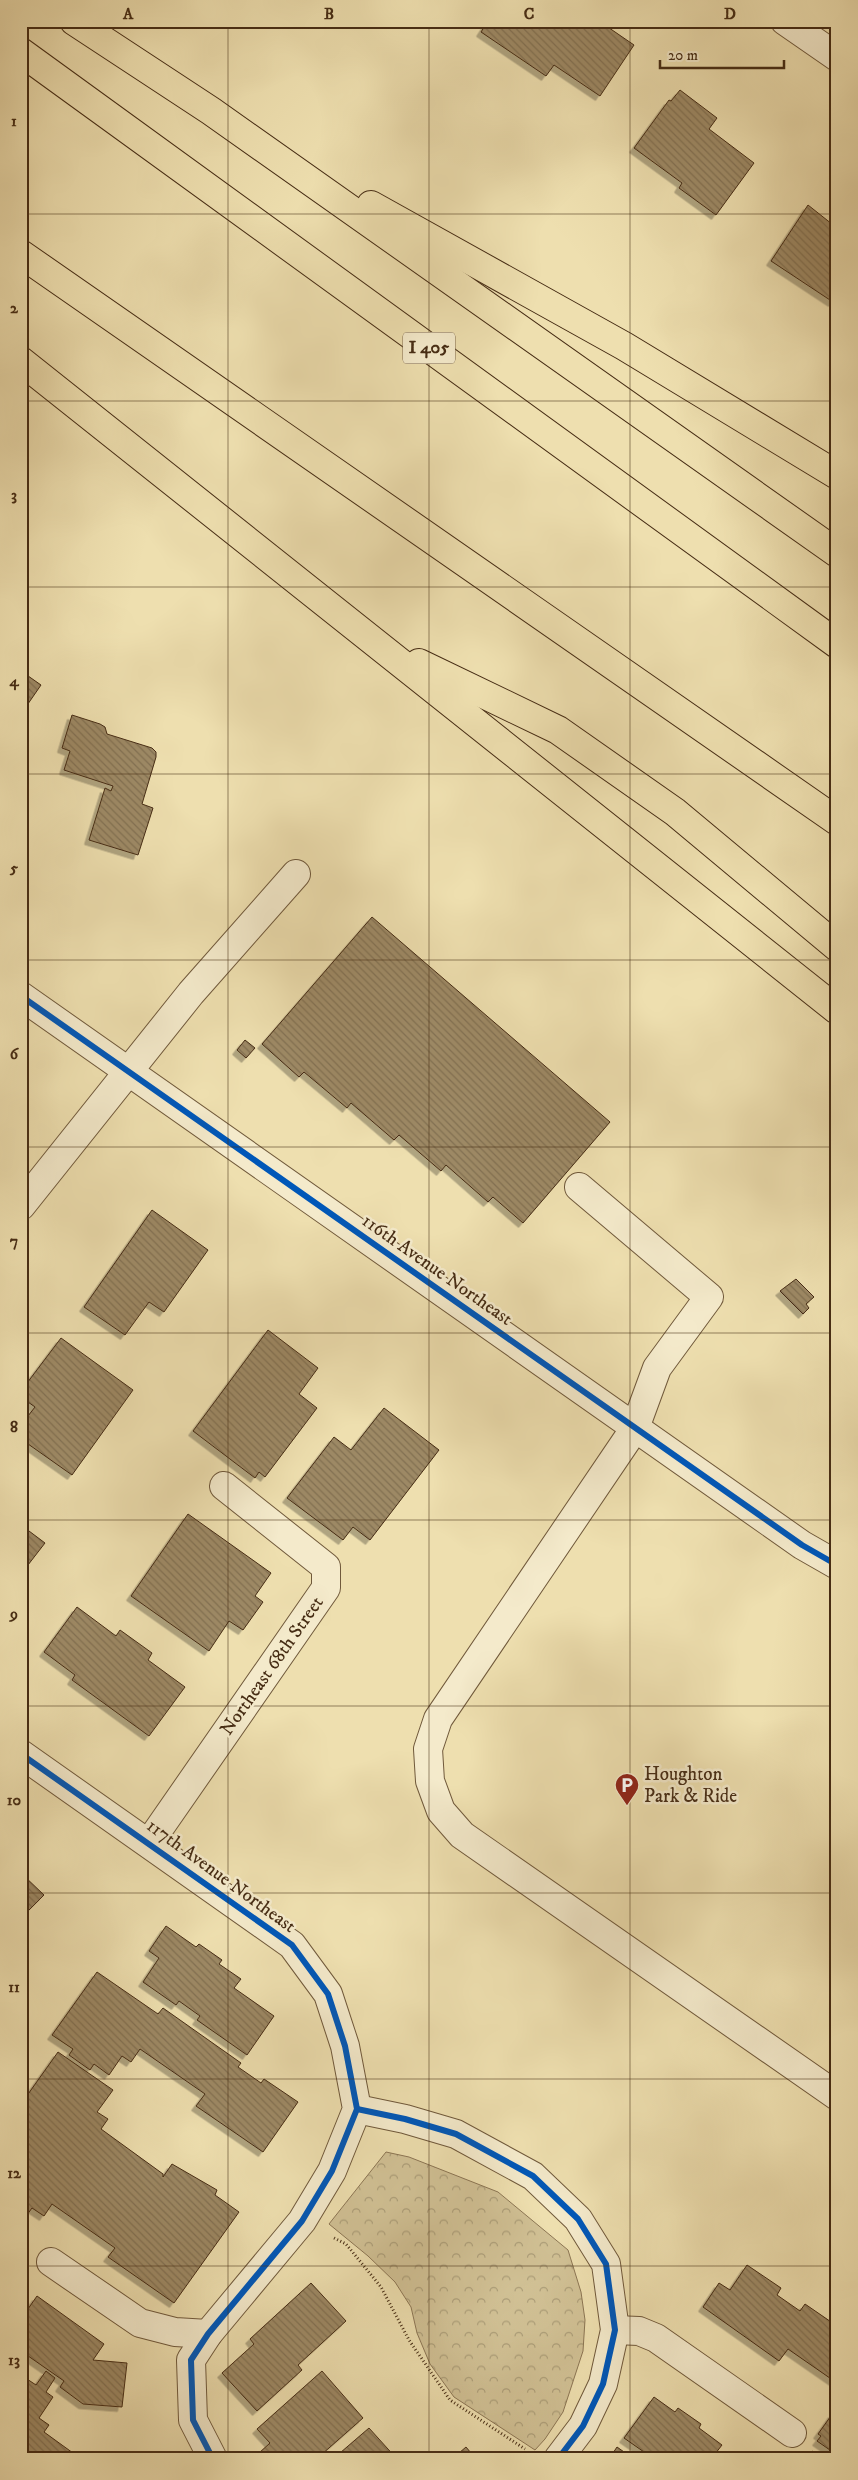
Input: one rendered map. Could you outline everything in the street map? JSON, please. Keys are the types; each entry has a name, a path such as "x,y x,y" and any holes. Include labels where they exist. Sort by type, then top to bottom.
{"highway":[{"path":"74,21 211,111 837,553"},
{"name":"I 405","path":"21,52 837,644"},
{"path":"211,111 429,238 624,346 837,475"},
{"path":"21,254 837,821"},
{"path":"21,361 837,1010"},
{"path":"375,642 558,730 675,812 837,946"}],"street":[{"path":"785,21 837,57"},
{"path":"21,1206 191,993 296,874"},
{"name":"116th Avenue Northeast","path":"21,996 802,1545 837,1565"},
{"path":"579,1187 709,1298 657,1368 635,1428 438,1719 428,1749 430,1781 441,1811 462,1835 837,2096"},
{"name":"Northeast 68th Street","path":"148,1843 326,1588 326,1567 224,1486"},
{"name":"117th Avenue Northeast","path":"21,1754 292,1945 328,1994 345,2046 357,2109"},
{"path":"213,2459 193,2420 191,2360 208,2334 302,2221 332,2171 357,2109 405,2119 456,2134 534,2176 578,2219 606,2264 615,2330 603,2384 583,2426 558,2459"},
{"path":"51,2262 140,2323 175,2332 208,2334"},
{"path":"615,2330 639,2330 656,2338 792,2433"}],"path":[{"path":"332,2236 346,2244 382,2287 409,2340 450,2400 528,2451"}],"green space":[{"path":"386,2152 409,2157 498,2192 568,2250 581,2292 585,2320 583,2351 563,2412 545,2439 535,2450 454,2397 430,2364 417,2333 411,2307 395,2282 368,2256 329,2224"}],"building":[{"path":"488,21 599,21 634,45 600,96 554,65 546,76 481,32"},
{"path":"680,90 717,118 709,129 754,163 716,215 679,188 682,183 634,148 669,100 671,101"},
{"path":"808,205 837,228 837,297 833,302 771,261"},
{"path":"21,671 41,685 21,714"},
{"path":"72,715 100,724 105,727 107,734 152,748 156,752 142,804 153,808 138,855 89,840 105,788 111,791 113,786 64,770 70,751 62,748"},
{"path":"372,917 610,1122 523,1223 493,1197 488,1202 446,1165 441,1171 399,1135 394,1140 351,1103 347,1108 304,1072 299,1077 262,1044"},
{"path":"245,1040 255,1048 246,1058 237,1050"},
{"path":"152,1210 208,1250 164,1312 149,1302 125,1335 84,1307"},
{"path":"796,1279 814,1297 806,1304 809,1308 803,1314 780,1291"},
{"path":"268,1330 318,1368 299,1394 317,1408 265,1477 259,1472 255,1478 193,1431"},
{"path":"61,1338 133,1390 72,1475 21,1439 21,1425 35,1407 21,1397 21,1391"},
{"path":"384,1408 439,1450 370,1540 353,1527 343,1540 287,1498 334,1437 351,1450"},
{"path":"188,1514 271,1573 255,1596 263,1602 243,1630 229,1621 209,1651 131,1596"},
{"path":"21,1525 45,1543 21,1574"},
{"path":"77,1607 116,1636 120,1630 152,1653 148,1660 185,1687 149,1736 72,1680 75,1675 44,1652"},
{"path":"21,1873 44,1895 21,1918"},
{"path":"166,1926 196,1947 199,1944 222,1960 219,1964 241,1979 234,1988 274,2016 247,2055 197,2020 200,2016 179,2001 176,2005 143,1982 159,1958 149,1951"},
{"path":"97,1972 158,2014 163,2008 241,2063 238,2067 261,2083 264,2079 298,2102 263,2152 196,2106 205,2094 140,2049 131,2062 122,2056 109,2075 94,2064 90,2070 69,2055 73,2049 52,2035"},
{"path":"58,2052 113,2090 97,2112 108,2119 101,2129 163,2174 163,2177 172,2164 217,2190 215,2195 239,2212 174,2303 108,2257 115,2248 52,2204 44,2216 32,2208 21,2223 21,2104"},
{"path":"747,2265 781,2288 777,2295 800,2311 805,2304 837,2326 837,2383 788,2349 779,2361 703,2307 719,2283 730,2290"},
{"path":"311,2283 346,2321 298,2365 302,2370 257,2411 222,2373 254,2344 250,2339"},
{"path":"37,2296 104,2344 93,2360 127,2363 122,2407 83,2404 60,2387 64,2381 21,2351 21,2319"},
{"path":"46,2371 55,2378 46,2392 53,2397 39,2418 49,2425 44,2432 73,2453 69,2459 21,2459 21,2375 36,2385"},
{"path":"322,2371 363,2418 321,2455 325,2459 263,2459 259,2453 270,2443 257,2429"},
{"path":"654,2397 675,2412 678,2408 701,2424 699,2428 722,2445 715,2454 722,2459 654,2459 624,2438"},
{"path":"833,2413 837,2415 837,2455 817,2441 821,2436 818,2434"},
{"path":"369,2428 397,2459 333,2459"},
{"path":"466,2447 476,2459 452,2459"},
{"path":"617,2447 634,2459 609,2459"},
{"path":"812,2451 824,2459 802,2459 806,2453 809,2455"}],"cycle path":[{"path":"21,996 802,1545 837,1565"},
{"path":"21,1754 292,1945 328,1994 345,2046 357,2109 332,2171 302,2221 208,2334 191,2360 193,2420 213,2459"},
{"path":"357,2109 405,2119 456,2134 533,2176 578,2219 606,2264 615,2330 603,2384 583,2426 558,2459"}],"place":[{"name":"Houghton Park & Ride","path":"627,1806"}]}
